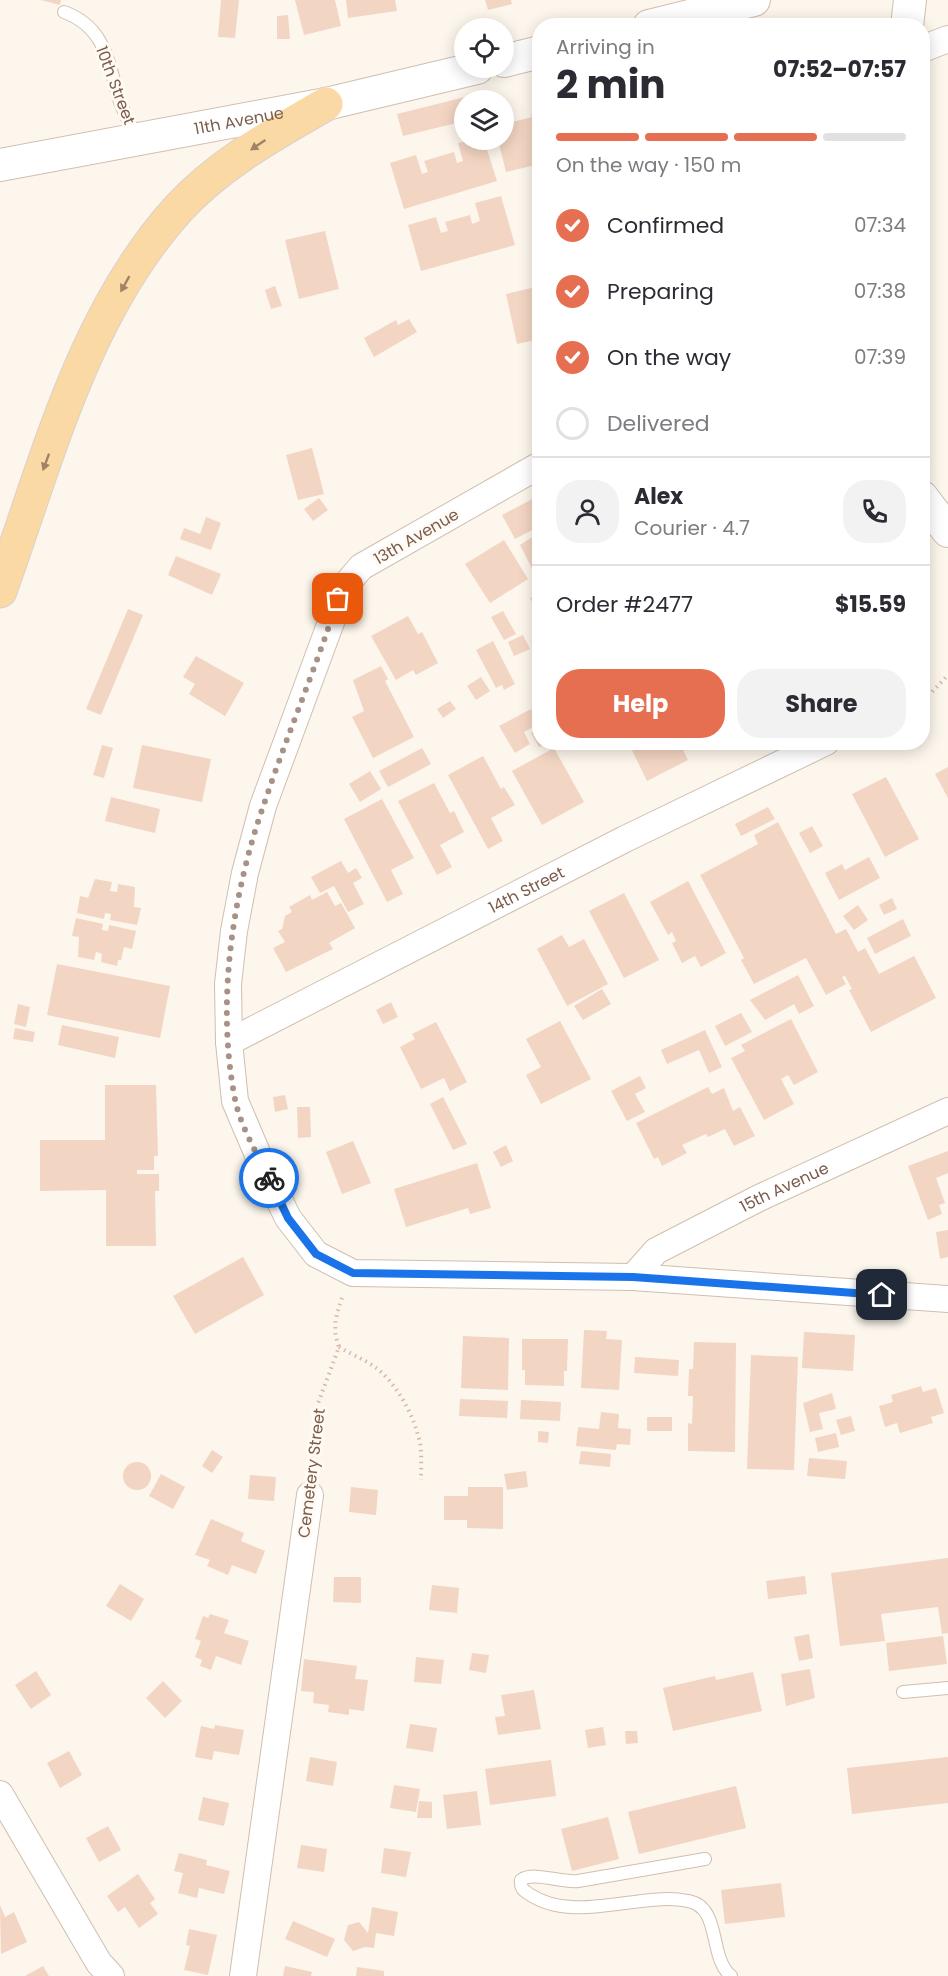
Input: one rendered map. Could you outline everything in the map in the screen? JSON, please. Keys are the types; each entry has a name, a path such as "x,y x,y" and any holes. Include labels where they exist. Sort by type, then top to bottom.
{"main road":[{"path":"0,591 93,341 137,262 178,209 220,172 262,142 326,104"}],"street":[{"path":"681,18 754,0"},
{"path":"908,18 910,0"},
{"path":"930,46 948,39"},
{"path":"514,58 532,54"},
{"name":"11th Avenue","path":"0,165 326,104 454,73"},
{"name":"13th Avenue","path":"229,1042 228,984 234,931 245,873 263,806 338,599 361,567 532,470"},
{"path":"930,507 948,531"},
{"name":"14th Street","path":"229,1042 625,839 809,750"},
{"path":"229,1042 235,1101 288,1218 316,1254 353,1273 633,1277 948,1299"},
{"name":"15th Avenue","path":"633,1277 656,1251 759,1198 948,1112"},
{"name":"Cemetery Street","path":"243,1976 310,1495"},
{"path":"0,1794 99,1963 111,1976"}],"lane":[{"name":"10th Street","path":"64,12 80,18 90,26 106,53 120,102 138,140"},
{"path":"903,1692 948,1688"},
{"path":"705,1859 648,1871 578,1881 556,1881 531,1876 521,1880 520,1885 534,1897 564,1906 598,1906 677,1900 698,1904 708,1916 720,1962 731,1976"}],"path":[{"path":"930,693 948,675"},
{"name":"Cemetery Street","path":"310,1495 317,1406 339,1347 334,1335 336,1316 353,1273"},
{"path":"339,1347 372,1365 394,1386 418,1437 421,1480"}],"building":[{"path":"41,0 61,0 60,5"},
{"path":"221,0 239,0 235,38 218,37"},
{"path":"295,0 335,0 341,26 304,35"},
{"path":"346,0 395,0 397,11 348,18"},
{"path":"485,0 511,0 512,4 488,10"},
{"path":"288,15 290,39 277,39 277,16"},
{"path":"454,100 454,124 403,136 397,114"},
{"path":"532,117 532,166 506,172 500,150 514,150 514,122"},
{"path":"460,150 487,150 497,181 404,209 390,163 416,155 422,174 428,172 424,161 454,152 457,163 463,161"},
{"path":"501,196 515,245 421,271 408,225 436,217 441,233 448,231 445,222 470,215 472,224 480,221 475,203"},
{"path":"325,231 339,289 299,299 285,240"},
{"path":"275,286 282,306 271,309 265,290"},
{"path":"532,288 532,341 517,344 506,294"},
{"path":"409,319 417,332 374,357 364,338 396,320 398,325"},
{"path":"312,448 324,494 298,500 286,455"},
{"path":"319,498 328,510 313,521 304,509"},
{"path":"532,499 532,530 515,539 502,515"},
{"path":"206,517 221,523 211,550 180,539 184,528 200,534"},
{"path":"532,537 532,568 520,545"},
{"path":"504,540 528,579 490,603 465,564"},
{"path":"176,556 221,574 212,595 168,575"},
{"path":"128,609 143,615 101,715 86,709"},
{"path":"503,611 516,634 504,640 491,617"},
{"path":"408,616 418,634 422,632 438,663 416,675 413,670 396,680 371,636"},
{"path":"523,635 530,649 514,656 508,642"},
{"path":"493,641 515,684 504,690 502,685 496,688 476,650"},
{"path":"196,656 244,683 225,716 189,694 195,684 183,677"},
{"path":"381,666 388,679 385,681 414,737 373,758 352,717 364,711 353,680"},
{"path":"481,677 490,691 476,700 467,686"},
{"path":"450,701 456,709 443,718 437,709"},
{"path":"531,709 532,711 532,728 524,732 530,744 515,753 499,726"},
{"path":"102,745 113,748 104,778 93,775"},
{"path":"142,745 211,759 202,802 133,788"},
{"path":"422,748 431,764 388,787 379,771"},
{"path":"550,750 555,750 584,802 542,825 512,771"},
{"path":"632,750 683,750 688,760 647,781"},
{"path":"483,756 501,789 504,787 515,805 491,818 503,841 488,849 448,775"},
{"path":"948,767 948,798 935,774"},
{"path":"370,771 381,789 360,802 349,784"},
{"path":"886,777 919,839 885,857 852,794"},
{"path":"434,783 450,813 454,811 464,832 440,845 452,867 437,875 398,801"},
{"path":"111,797 160,809 155,833 105,821"},
{"path":"382,799 414,858 391,870 403,894 387,902 344,819"},
{"path":"768,807 775,819 741,836 735,824"},
{"path":"778,822 836,934 846,929 858,952 865,948 879,974 914,956 936,998 871,1032 849,990 852,989 845,976 842,977 846,984 826,995 806,958 754,984 741,960 744,958 700,875 758,844 754,835"},
{"path":"812,826 823,846 810,853 799,833"},
{"path":"869,857 880,878 839,900 825,873 842,864 845,870"},
{"path":"341,861 348,873 356,868 362,878 353,883 364,904 348,912 334,886 320,893 311,877"},
{"path":"95,879 112,882 110,891 117,892 118,884 135,887 134,907 141,908 137,925 110,920 111,914 105,913 104,919 77,913 80,896 88,898"},
{"path":"688,881 726,953 701,967 695,956 682,963 672,943 676,941 672,932 668,935 650,902"},
{"path":"327,892 335,906 341,903 355,928 329,943 333,949 286,972 273,948 285,942 278,931 282,929 285,916 292,912 289,907 310,895 312,900"},
{"path":"624,893 659,960 624,978 589,911"},
{"path":"892,898 897,909 884,915 879,905"},
{"path":"858,905 868,920 854,930 843,916"},
{"path":"76,918 103,924 102,930 108,931 109,925 136,931 132,949 124,947 117,966 101,962 102,954 96,952 94,960 78,957 79,937 72,936"},
{"path":"903,919 911,936 875,954 867,938"},
{"path":"562,935 569,947 584,939 608,984 567,1006 537,949"},
{"path":"57,964 170,986 160,1038 47,1015"},
{"path":"798,975 814,1006 799,1014 794,1004 765,1020 750,1000"},
{"path":"602,989 611,1004 583,1020 574,1006"},
{"path":"391,1002 398,1017 383,1024 376,1010"},
{"path":"18,1004 30,1007 26,1027 14,1024"},
{"path":"741,1013 752,1032 725,1046 715,1026"},
{"path":"791,1019 818,1072 794,1085 788,1075 781,1079 794,1104 764,1120 731,1058 745,1051 741,1045"},
{"path":"560,1021 591,1079 541,1104 526,1075 541,1067 526,1039"},
{"path":"436,1022 467,1082 450,1091 444,1078 421,1089 400,1047 415,1039 412,1034"},
{"path":"62,1025 119,1037 115,1058 58,1045"},
{"path":"15,1028 35,1032 33,1042 13,1039"},
{"path":"705,1030 722,1067 709,1073 699,1050 667,1064 661,1050"},
{"path":"640,1076 646,1088 635,1094 645,1112 627,1121 611,1091"},
{"path":"105,1085 156,1085 158,1156 154,1156 154,1170 137,1170 137,1174 159,1174 159,1191 155,1191 156,1246 106,1246 106,1190 40,1191 40,1140 105,1140"},
{"path":"708,1087 712,1094 724,1088 733,1111 740,1107 755,1136 734,1146 725,1129 708,1137 706,1134 682,1145 687,1153 662,1166 658,1157 654,1159 636,1123"},
{"path":"285,1095 288,1109 275,1112 273,1097"},
{"path":"443,1097 467,1144 453,1150 430,1104"},
{"path":"297,1107 310,1107 311,1137 298,1138"},
{"path":"353,1141 371,1183 342,1194 326,1152"},
{"path":"506,1145 513,1161 501,1167 493,1152"},
{"path":"948,1151 948,1173 936,1178 945,1203 939,1205 942,1214 928,1220 908,1166"},
{"path":"477,1163 491,1208 470,1214 468,1208 406,1227 394,1189"},
{"path":"948,1230 948,1257 940,1259 936,1232"},
{"path":"243,1257 264,1295 195,1334 173,1296"},
{"path":"584,1330 607,1331 606,1339 622,1340 619,1390 581,1388"},
{"path":"804,1332 855,1335 853,1371 802,1368"},
{"path":"463,1336 509,1338 508,1390 461,1388"},
{"path":"522,1339 568,1339 564,1386 525,1385 525,1370 522,1370"},
{"path":"694,1342 736,1343 735,1452 688,1451 688,1423 692,1424 693,1396 688,1396 689,1369 693,1369"},
{"path":"751,1355 798,1357 794,1470 747,1469"},
{"path":"635,1357 679,1360 678,1376 634,1373"},
{"path":"921,1386 923,1392 936,1388 944,1413 931,1417 933,1423 900,1433 897,1423 885,1427 879,1406 893,1402 891,1395"},
{"path":"832,1393 836,1409 819,1413 823,1429 810,1432 803,1403"},
{"path":"460,1399 508,1401 507,1418 459,1416"},
{"path":"521,1400 561,1402 560,1421 520,1419"},
{"path":"601,1412 619,1414 618,1428 631,1429 630,1445 617,1444 616,1450 576,1446 578,1427 599,1429"},
{"path":"851,1416 855,1431 841,1435 836,1420"},
{"path":"647,1417 672,1417 672,1431 647,1431"},
{"path":"538,1431 549,1432 548,1443 538,1442"},
{"path":"836,1433 839,1447 818,1452 815,1438"},
{"path":"212,1450 223,1457 212,1473 202,1466"},
{"path":"581,1451 611,1454 610,1467 579,1464"},
{"path":"809,1458 847,1461 845,1479 807,1476"},
{"path":"137,1462 147,1466 151,1476 147,1486 137,1490 127,1486 123,1476 127,1466"},
{"path":"526,1471 528,1487 507,1490 504,1474"},
{"path":"161,1474 185,1487 173,1509 149,1496"},
{"path":"250,1475 276,1477 274,1501 248,1499"},
{"path":"351,1487 378,1490 376,1515 349,1512"},
{"path":"468,1487 503,1487 503,1529 467,1528 467,1520 444,1520 444,1496 468,1496"},
{"path":"211,1519 244,1533 241,1541 265,1551 256,1574 232,1565 228,1575 207,1566 210,1560 195,1555"},
{"path":"948,1558 948,1633 942,1634 938,1607 881,1614 885,1641 840,1646 831,1573"},
{"path":"805,1576 807,1594 768,1599 766,1581"},
{"path":"334,1577 361,1577 361,1603 333,1602"},
{"path":"120,1584 144,1599 131,1621 106,1606"},
{"path":"432,1585 459,1588 457,1613 429,1610"},
{"path":"210,1614 229,1620 224,1633 249,1641 241,1665 216,1656 211,1670 200,1666 202,1660 195,1657 201,1641 195,1639 203,1616 208,1618"},
{"path":"809,1634 813,1658 799,1661 794,1637"},
{"path":"943,1636 947,1664 889,1671 886,1643"},
{"path":"472,1653 489,1655 486,1673 469,1670"},
{"path":"416,1657 444,1660 441,1684 414,1682"},
{"path":"304,1659 357,1666 355,1679 368,1680 364,1711 349,1709 349,1715 328,1712 329,1705 313,1703 314,1692 301,1691"},
{"path":"810,1669 815,1698 786,1706 781,1674"},
{"path":"36,1671 51,1695 31,1709 15,1685"},
{"path":"753,1672 762,1711 673,1731 663,1688 715,1676 716,1680"},
{"path":"163,1681 182,1701 165,1718 146,1698"},
{"path":"534,1690 541,1729 498,1735 495,1717 505,1716 501,1695"},
{"path":"410,1724 437,1728 433,1752 406,1748"},
{"path":"215,1725 244,1730 239,1755 214,1751 212,1760 195,1757 201,1726 214,1729"},
{"path":"603,1727 606,1745 588,1748 585,1730"},
{"path":"625,1731 637,1731 638,1743 626,1744"},
{"path":"69,1751 82,1775 60,1788 47,1763"},
{"path":"310,1757 337,1762 333,1786 306,1781"},
{"path":"948,1757 948,1803 852,1814 847,1768"},
{"path":"551,1760 556,1796 490,1805 485,1769"},
{"path":"394,1785 420,1789 416,1812 390,1808"},
{"path":"736,1786 746,1828 639,1854 628,1812"},
{"path":"477,1791 481,1825 447,1829 443,1795"},
{"path":"203,1797 229,1803 224,1826 198,1820"},
{"path":"419,1801 432,1802 432,1818 417,1818"},
{"path":"608,1817 619,1859 572,1871 561,1829"},
{"path":"108,1826 121,1850 99,1862 86,1838"},
{"path":"301,1845 327,1849 324,1872 297,1868"},
{"path":"384,1848 411,1852 406,1877 381,1873"},
{"path":"179,1853 207,1860 206,1865 230,1871 224,1894 199,1888 197,1898 178,1893 183,1873 174,1871"},
{"path":"138,1874 155,1899 150,1903 158,1914 139,1928 125,1907 118,1912 107,1896"},
{"path":"781,1883 785,1917 725,1924 721,1890"},
{"path":"0,1905 5,1917 14,1912 27,1942 1,1954"},
{"path":"372,1907 398,1912 394,1936 376,1933 374,1948 365,1947 353,1951 344,1940 348,1925 359,1922 368,1933"},
{"path":"293,1921 335,1939 327,1957 285,1939"},
{"path":"189,1929 217,1935 208,1975 184,1970 190,1946 186,1945"},
{"path":"43,1966 49,1976 25,1976"},
{"path":"285,1966 312,1972 311,1976 283,1976"},
{"path":"357,1967 384,1971 384,1976 356,1976"}],"way so far":[{"path":"269,1178 235,1101 229,1042 228,984 234,931 245,873 263,806 338,599"}],"route":[{"path":"269,1178 288,1218 316,1254 353,1273 633,1277 882,1295"}]}
